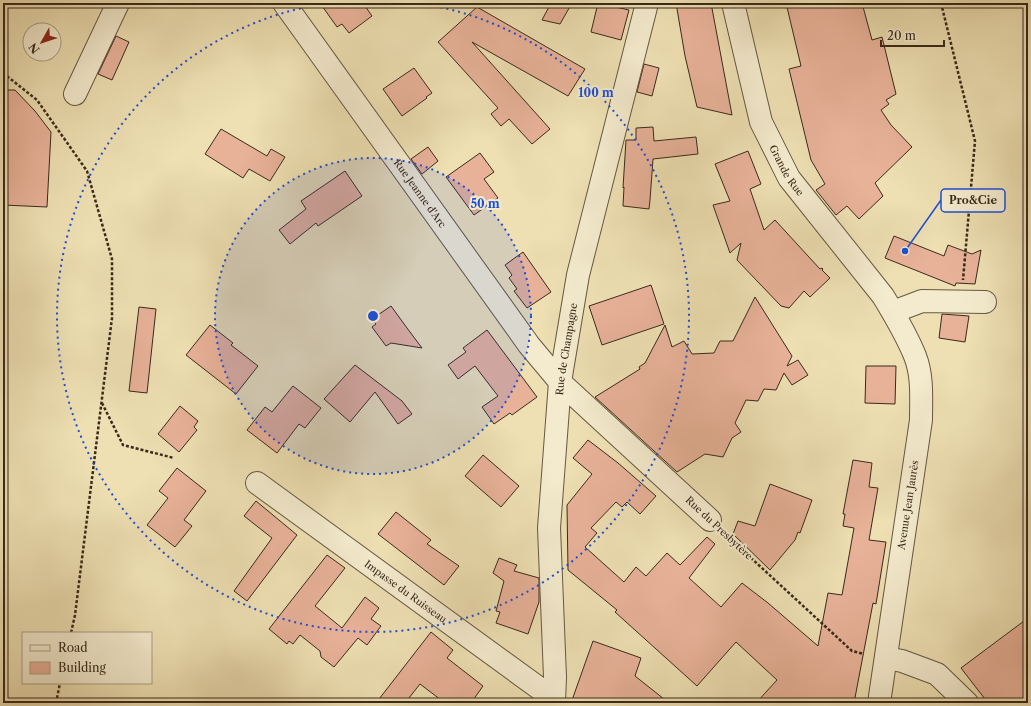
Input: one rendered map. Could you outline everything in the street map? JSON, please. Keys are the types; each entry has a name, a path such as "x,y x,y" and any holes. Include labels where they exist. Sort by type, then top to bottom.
{"street":[{"path":"75,94 118,3"},
{"name":"Rue Jeanne d'Arc","path":"284,3 529,345 560,382"},
{"name":"Rue de Champagne","path":"554,701 555,677 549,528 560,382 578,275 648,3"},
{"name":"Grande Rue","path":"732,3 761,122 789,178 865,272 893,312"},
{"path":"893,312 922,301 985,302"},
{"name":"Avenue Jean Jaurès","path":"879,703 921,420 921,386 915,357 893,312"},
{"name":"Rue du Presbytère","path":"560,382 710,520"},
{"name":"Impasse du Ruisseau","path":"257,483 554,701"},
{"path":"886,658 902,661 937,674 967,703"}],"path":[{"path":"941,3 975,142 962,301"},
{"path":"3,73 37,100 87,171 112,259 112,318 75,615 71,632"},
{"path":"102,402 123,445 174,458"},
{"name":"Rue du Presbytère","path":"710,520 852,651 886,658"},
{"path":"56,703 60,684"}],"building":[{"path":"320,3 363,3 372,16 349,33 342,24 337,27"},
{"path":"551,3 572,3 560,24 542,20"},
{"path":"598,3 629,10 621,40 591,32"},
{"path":"676,3 711,3 732,115 697,107 685,56"},
{"path":"786,3 862,3 872,40 882,37 896,94 886,100 889,104 881,110 891,125 912,147 875,183 883,196 859,219 847,206 836,215 816,190 825,184 811,160 789,69 801,66"},
{"path":"477,7 585,69 568,96 472,42 550,129 532,144 509,119 501,126 491,114 498,108 438,42"},
{"path":"116,36 129,42 112,80 98,74"},
{"path":"644,64 659,68 652,96 637,92"},
{"path":"414,68 432,93 402,116 383,89"},
{"path":"3,90 15,90 35,111 51,132 47,207 3,205"},
{"path":"653,127 654,141 696,137 698,154 653,159 649,209 623,206 626,140 636,140 636,128"},
{"path":"221,129 267,156 271,149 285,157 270,181 249,169 243,178 205,154"},
{"path":"428,147 438,161 422,174 411,159"},
{"path":"748,151 761,184 750,189 764,230 775,220 830,278 810,297 804,291 789,308 781,306 737,260 741,243 730,253 713,205 730,201 715,164"},
{"path":"480,153 494,172 484,179 498,198 474,215 446,177"},
{"path":"345,171 362,196 318,226 316,223 290,244 279,230 306,209 301,201"},
{"path":"894,236 944,256 948,245 972,254 981,250 975,284 956,283 955,286 885,258"},
{"path":"523,252 551,292 527,308 514,291 517,289 509,278 512,275 505,265"},
{"path":"651,285 664,324 602,345 589,306"},
{"path":"755,297 792,356 787,366 798,360 808,375 792,385 784,373 776,390 764,389 758,401 746,400 735,423 741,432 732,438 723,457 705,454 677,472 595,397 640,369 639,367 645,363 665,325 672,347 684,341 692,354 714,353 720,341 733,341"},
{"path":"391,306 422,348 391,343 386,346 372,327 376,324 372,319"},
{"path":"139,307 156,309 147,393 129,391"},
{"path":"942,314 969,316 965,342 939,338"},
{"path":"210,325 233,343 231,345 258,366 236,394 186,355"},
{"path":"487,330 537,397 512,415 510,413 494,424 482,407 498,396 475,366 458,379 448,365 466,352 463,348"},
{"path":"355,365 402,401 412,414 398,424 375,392 350,422 324,399"},
{"path":"866,366 896,366 895,404 865,403"},
{"path":"293,386 321,408 305,428 299,424 277,453 247,430 265,407 272,412"},
{"path":"180,406 198,421 194,427 197,430 179,452 158,434"},
{"path":"588,440 618,463 656,496 640,514 627,502 622,507 616,502 591,528 597,533 585,547 624,582 636,567 646,576 667,553 680,565 707,537 715,544 689,578 721,607 742,583 818,646 828,593 842,595 854,528 843,526 845,514 843,514 853,460 872,463 869,487 878,488 869,540 886,542 876,604 873,603 854,703 756,703 777,680 736,642 697,686 615,612 617,610 568,570 567,505 592,474 573,458"},
{"path":"483,455 519,486 501,507 465,476"},
{"path":"177,468 206,491 184,520 192,526 175,547 147,525 168,498 159,491"},
{"path":"770,484 812,500 800,533 798,532 795,540 770,570 733,534 738,521 755,526"},
{"path":"256,501 297,535 247,601 234,591 272,538 244,516"},
{"path":"396,512 431,540 427,544 459,566 444,585 378,534"},
{"path":"327,555 345,568 315,606 342,628 365,597 379,608 371,619 381,626 367,645 358,638 334,667 321,657 320,651 300,635 293,644 289,641 287,644 269,629"},
{"path":"499,558 517,565 514,571 539,578 539,602 528,634 496,623 500,612 496,611 504,581 493,573"},
{"path":"1028,618 1028,703 988,703 961,668"},
{"path":"431,632 453,650 447,658 483,686 471,703 445,703 420,684 405,703 376,703"},
{"path":"593,641 641,658 635,676 669,703 571,703"}],"place":[{"name":"Pro&Cie","path":"905,251"}]}
